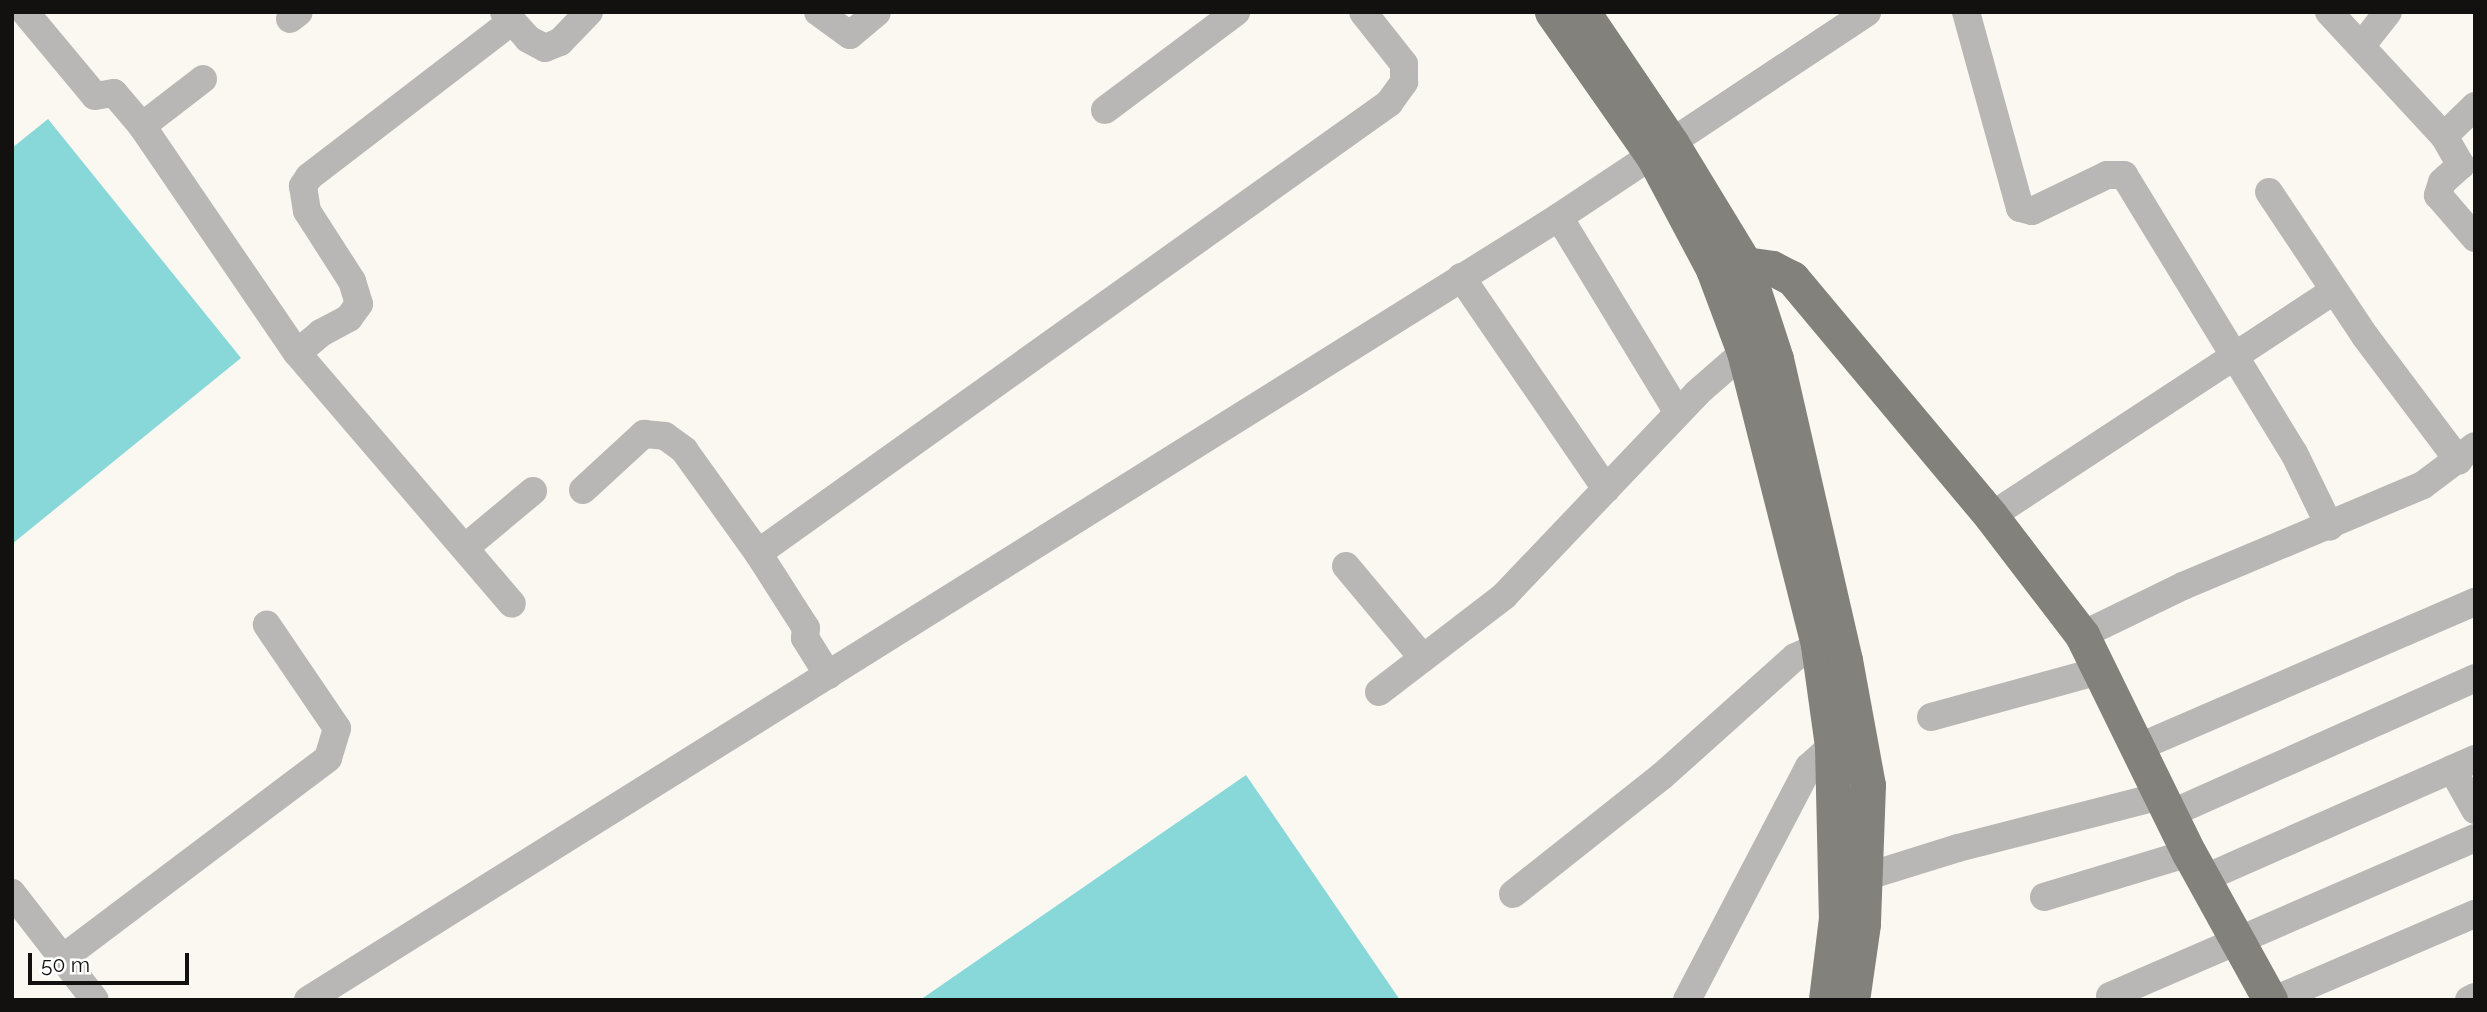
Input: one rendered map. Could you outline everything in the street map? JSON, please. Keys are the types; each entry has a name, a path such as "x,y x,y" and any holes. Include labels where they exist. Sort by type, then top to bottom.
{"main road":[{"path":"1552,12 1600,60 1663,150 1729,267 1776,359 1828,641 1836,918 1826,1000"},
{"path":"1583,12 1600,60"},
{"path":"1729,267 1744,352 1868,785 1865,877 1852,1000"},
{"path":"1729,267 1772,268 1792,278 1991,516 2082,635 2196,866 2237,943 2272,1000"}],"street":[{"path":"25,12 95,96 114,93 142,126 297,353 467,547 512,604"},
{"path":"297,353 321,332 349,318 359,304 352,281 307,211 303,186 309,177 508,17 528,40 545,48 560,42 589,12"},
{"path":"818,12 850,35 877,12"},
{"path":"1105,110 1237,12"},
{"path":"758,553 1389,103 1404,82 1404,64 1363,12"},
{"path":"308,1000 1559,216 1663,150 1741,92 1867,12"},
{"path":"1966,12 2020,208 2032,212 2107,175 2124,176 2233,359 2294,453 2330,527"},
{"path":"2329,12 2444,136 2461,165 2436,190 2475,238"},
{"path":"2362,45 2388,12"},
{"path":"142,126 203,79"},
{"path":"2444,136 2475,106"},
{"path":"2082,635 2183,586 2330,527 2423,485 2467,453 2334,292 2269,192"},
{"path":"1559,216 1678,413"},
{"path":"1461,276 1606,489"},
{"path":"1991,516 2334,292"},
{"path":"1379,692 1504,596 1678,413 1744,352"},
{"path":"583,490 644,434 665,436 684,450 758,553 806,628 804,638 834,671"},
{"path":"467,547 533,491"},
{"path":"1346,566 1423,658"},
{"path":"2137,748 2475,602"},
{"path":"63,958 328,758 337,728 267,625"},
{"path":"1513,894 1662,776 1795,657 1828,641"},
{"path":"1931,717 2099,671"},
{"path":"1865,877 1958,848 2165,805 2475,678"},
{"path":"1687,1000 1809,767 1832,746"},
{"path":"2044,897 2196,866 2463,764 2475,810"},
{"path":"2110,996 2475,838"},
{"path":"12,893 95,1000"},
{"path":"2272,1000 2475,914"},
{"path":"2469,1000 2475,997"}],"water":[{"path":"48,119 241,358 12,544 12,148"},
{"path":"1246,775 1400,1000 920,1000"}]}
